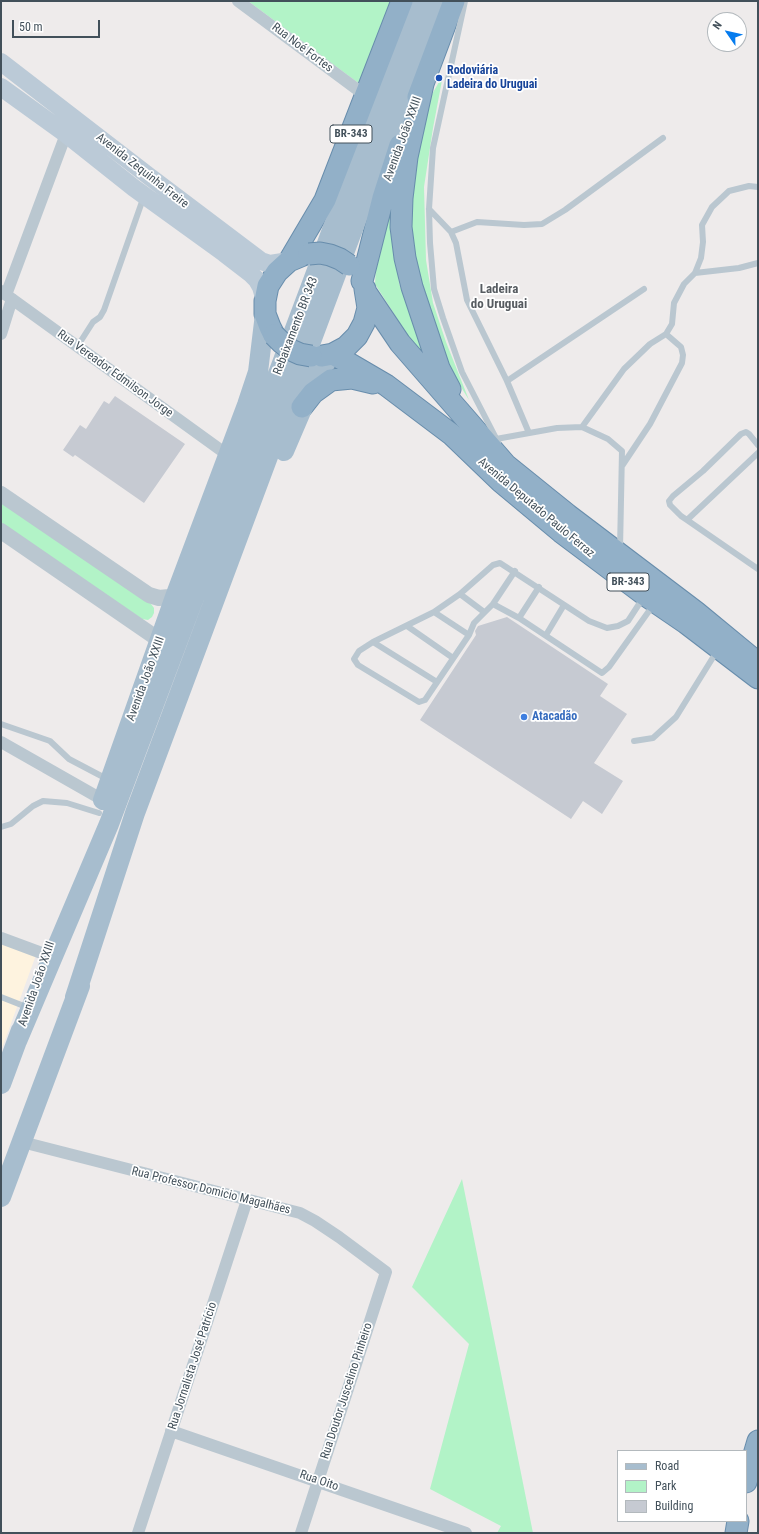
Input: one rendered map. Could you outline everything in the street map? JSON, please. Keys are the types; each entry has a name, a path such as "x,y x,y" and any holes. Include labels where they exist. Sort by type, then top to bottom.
{"highway":[{"name":"BR-343","path":"289,261 325,200 402,1"},
{"name":"Avenida João XXIII","path":"364,287 390,172 454,1"},
{"path":"423,84 407,158 402,198 401,227 405,258 412,287 439,368 464,416"},
{"name":"BR-343","path":"265,307 268,286 277,272 289,261 298,256 309,254 330,255 340,259 349,265 364,287"},
{"path":"265,307 270,327 274,335 290,350 311,356 333,354 346,347 361,330 368,308 364,287"},
{"name":"Avenida Deputado Paulo Ferraz","path":"364,287 400,343 506,465 620,555 696,612 758,663"},
{"name":"Avenida Deputado Paulo Ferraz","path":"333,354 386,385 451,434 501,482 561,532 758,678"},
{"path":"302,407 313,393 331,380 352,378 369,381 385,388 451,434"},
{"path":"747,1479 758,1441"},
{"path":"736,1533 738,1522"}],"main road":[{"name":"Rebaixamento BR 343","path":"166,648 418,1"},
{"name":"Rebaixamento BR 343","path":"76,997 135,813 438,1"},
{"name":"Avenida Zequinha Freire","path":"1,62 261,261 270,264 289,261"},
{"name":"Avenida Zequinha Freire","path":"1,87 66,134 139,192 224,253 250,274 257,280 261,287 265,307"},
{"path":"139,192 140,189 148,182 150,177"},
{"name":"Avenida João XXIII","path":"17,1041 109,824 166,648 176,594 229,456 258,372 265,307"},
{"path":"1,1197 76,997 130,864 289,437 302,407 324,364 333,354"},
{"name":"Avenida João XXIII","path":"1,1084 101,806 166,648"}],"street":[{"name":"Rua Noé Fortes","path":"238,1 366,96"},
{"path":"1,334 7,295 66,134"},
{"name":"Rua Vereador Edmilson Jorge","path":"7,295 229,456"},
{"path":"1,494 148,595 159,598 169,597 176,594"},
{"path":"1,532 155,637 166,648"},
{"path":"1,742 101,806"},
{"path":"1,938 47,955"},
{"name":"Rua Professor Domicio Magalhães","path":"22,1142 300,1213 315,1221 386,1272"},
{"name":"Rua Jornalista José Patrício","path":"138,1533 247,1200"},
{"name":"Rua Doutor Juscelino Pinheiro","path":"301,1533 386,1272"},
{"name":"Rua Oito","path":"172,1431 466,1533"}],"lane":[{"name":"Avenida Deputado Paulo Ferraz","path":"465,1 433,148 430,243 434,289 442,318 462,372 500,446"},
{"path":"451,232 477,222 518,225 542,224 565,210 663,138"},
{"path":"582,427 624,369 650,344 666,334 672,324 674,303 684,284 696,273 701,258 703,242 702,225 712,207 730,191 749,186 758,187"},
{"path":"77,346 93,322 100,317 104,310 139,192"},
{"path":"430,209 451,232 456,243 467,300 507,381 528,433"},
{"path":"696,273 739,268 758,263"},
{"path":"507,381 644,289"},
{"path":"622,466 650,424 682,363 683,355 681,347 666,334"},
{"path":"496,439 557,428 582,427 608,439 622,451 620,555"},
{"path":"758,445 746,432 741,434 669,501 670,505 681,516 758,569"},
{"name":"Avenida Deputado Paulo Ferraz","path":"504,453 515,473"},
{"path":"688,520 758,453"},
{"path":"515,571 493,604 474,623 469,635 425,700 419,702 358,665 354,659 359,651 374,642 434,612 460,594 493,565 500,563 515,571 589,621 608,628 618,626 628,621 650,598"},
{"path":"519,618 539,587"},
{"path":"460,594 484,612"},
{"path":"493,604 519,618 602,673 650,598"},
{"path":"546,636 564,605"},
{"path":"434,612 469,635"},
{"path":"407,626 453,658"},
{"path":"374,642 437,682"},
{"path":"634,741 653,738 676,717 719,648"},
{"path":"1,724 50,741 69,759 111,780"},
{"path":"1,827 11,824 33,806 43,801 101,806"},
{"path":"1,997 29,1008"}],"shaded area":[{"path":"1,943 36,955 1,1051"}],"green space":[{"path":"248,1 393,1 361,85"},
{"path":"443,75 424,187 426,260 433,303 446,342 469,400 456,379 441,346 412,251 409,191 431,96"},
{"path":"391,190 399,283 430,370 375,284 378,231"},
{"path":"1,502 151,604 154,608 152,617 148,620 142,619 1,524"},
{"path":"462,1179 533,1533 497,1533 501,1526 430,1489 469,1344 412,1287"}],"building":[{"path":"115,396 185,444 144,503 75,455 73,457 63,450 80,425 86,429 104,401 109,404"},
{"name":"Atacadão","path":"507,617 608,684 600,696 627,714 594,763 623,781 602,814 583,801 571,819 420,720 476,635 475,631 478,626"}],"place":[{"name":"Rodoviária Ladeira do Uruguai","path":"439,78"},
{"name":"Atacadão","path":"524,717"}],"district":[{"name":"Ladeira do Uruguai","path":"499,298"}]}
